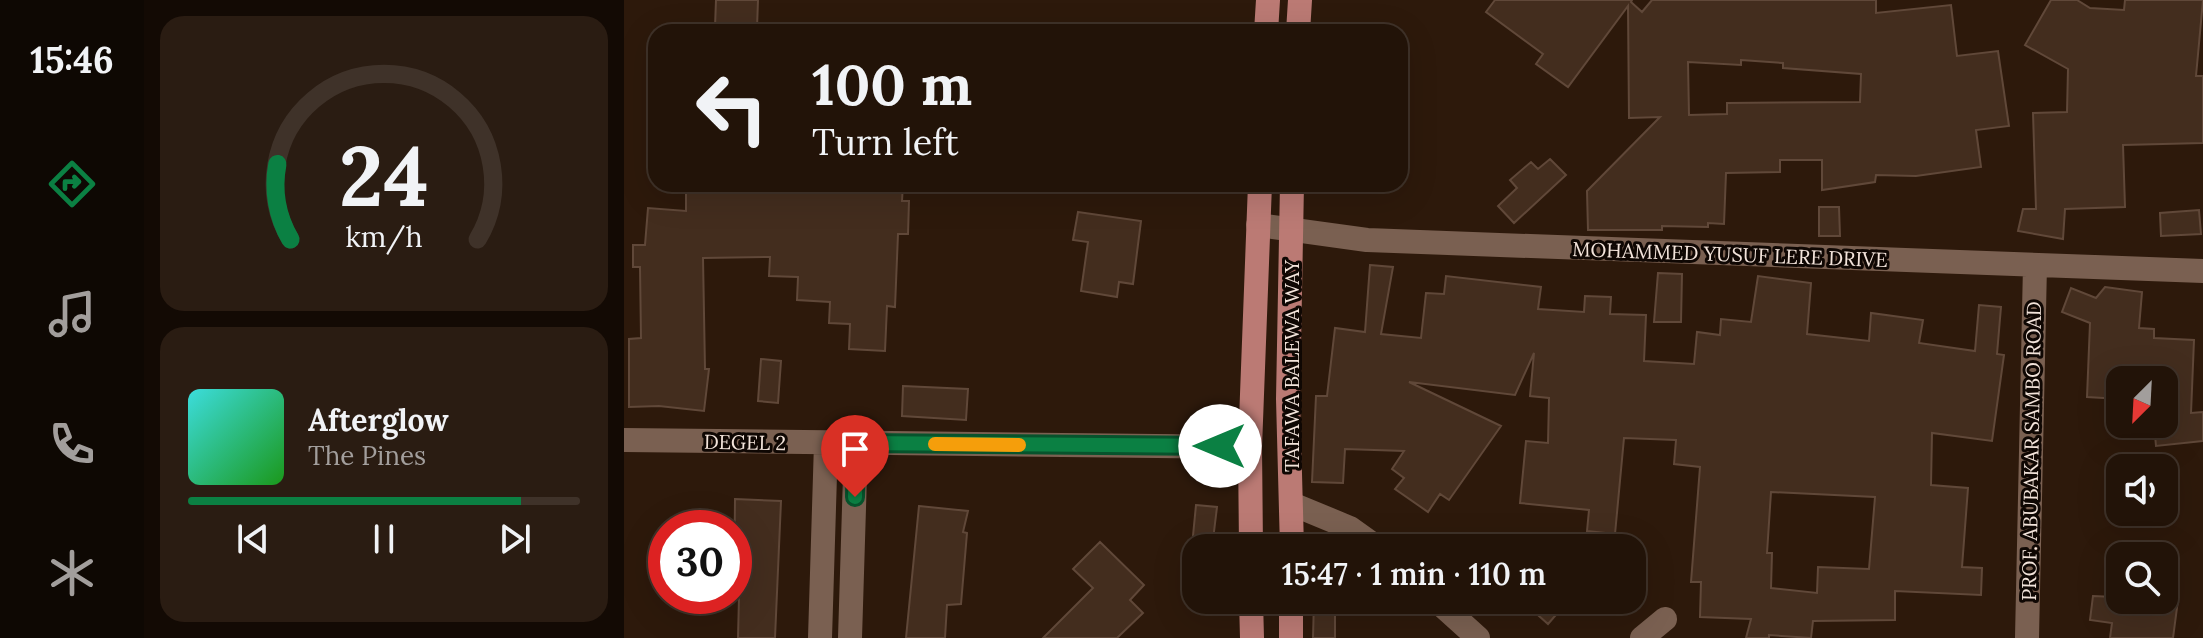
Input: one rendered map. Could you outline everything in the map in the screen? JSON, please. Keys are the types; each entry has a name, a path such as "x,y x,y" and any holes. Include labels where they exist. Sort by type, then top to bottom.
{"main road":[{"path":"1266,24 1268,0"},
{"path":"1298,24 1300,0"},
{"name":"TAFAWA BALEWA WAY","path":"1251,534 1250,447 1260,192"},
{"name":"TAFAWA BALEWA WAY","path":"1292,192 1288,399 1292,534"},
{"path":"1251,614 1252,638"},
{"path":"1291,614 1291,638"}],"street":[{"name":"MOHAMMED YUSUF LERE DRIVE","path":"1258,225 1382,241 2203,271"},
{"name":"PROF. ABUBAKAR SAMBO ROAD","path":"2027,638 2035,265"},
{"name":"DEGEL 2","path":"624,440 1250,447"},
{"path":"820,638 826,443"},
{"path":"850,638 856,443"},
{"path":"1292,504 1358,534"},
{"path":"821,604 852,605"},
{"path":"1451,614 1478,638"},
{"path":"1642,638 1665,619"}],"building":[{"path":"716,0 758,0 757,24 715,24"},
{"path":"1495,0 1632,0 1642,12 1652,0 1876,0 1876,13 1951,5 1957,56 1998,51 2009,126 1976,130 1981,167 1916,176 1876,175 1875,182 1822,190 1822,160 1780,160 1780,172 1726,173 1724,224 1708,223 1708,227 1662,226 1662,230 1588,230 1587,191 1660,117 1629,118 1628,6 1568,87 1536,64 1543,54 1486,12","holes":["1741,60 1783,63 1783,68 1861,74 1860,102 1727,103 1727,114 1689,115 1688,62 1741,65"]},
{"path":"2051,0 2077,0 2090,8 2124,10 2125,0 2203,0 2196,76 2203,76 2203,143 2123,145 2125,207 2065,209 2063,239 2018,231 2023,209 2036,209 2033,113 2067,112 2068,69 2025,45"},
{"path":"1550,159 1566,175 1514,223 1498,206 1517,188 1510,180 1531,162 1538,169"},
{"path":"686,192 903,192 902,201 909,201 908,234 898,234 895,307 887,306 885,351 849,349 850,324 829,323 830,302 797,300 798,277 769,276 770,257 703,258 705,369 709,369 704,411 659,406 629,407 629,339 641,338 640,267 633,267 633,245 645,245 648,208 686,211"},
{"path":"1819,207 1839,207 1840,236 1819,236"},
{"path":"2199,210 2201,234 2161,236 2160,213"},
{"path":"1078,212 1141,221 1133,284 1119,282 1117,297 1081,291 1088,242 1073,240"},
{"path":"1370,265 1393,267 1381,334 1421,338 1426,293 1444,294 1446,276 1541,287 1538,309 1584,312 1585,296 1611,297 1610,314 1646,315 1644,361 1694,364 1697,332 1720,335 1721,319 1751,322 1758,276 1811,283 1807,334 1869,341 1871,313 1923,320 1919,343 1975,351 1979,305 2001,307 1997,354 2004,355 1992,441 1932,433 1931,485 1968,488 1962,567 1982,568 1981,595 1895,591 1895,620 1813,621 1811,638 1769,635 1769,638 1746,638 1751,619 1700,617 1701,582 1691,582 1700,467 1674,464 1676,440 1624,438 1615,534 1587,531 1589,510 1520,503 1526,441 1548,443 1549,398 1530,396 1534,353 1515,395 1409,382 1501,426 1449,500 1440,494 1428,512 1395,489 1404,478 1392,469 1404,451 1345,449 1343,483 1312,482 1316,396 1327,396 1335,328 1365,332","holes":["1771,492 1875,497 1869,569 1818,567 1817,593 1771,588 1772,553 1767,553"]},
{"path":"1658,273 1682,274 1681,322 1654,322"},
{"path":"2105,287 2142,292 2139,328 2154,329 2154,338 2194,340 2191,413 2203,412 2203,441 2156,446 2155,438 2178,438 2178,366 2106,366 2106,398 2087,397 2090,323 2062,312 2071,288 2096,298"},
{"path":"761,359 781,361 778,403 758,401"},
{"path":"903,386 968,389 966,420 902,416"},
{"path":"735,499 781,501 775,638 738,638 739,614 752,614 752,510 735,510"},
{"path":"1196,505 1217,507 1214,534 1193,534"},
{"path":"919,506 968,511 963,532 967,533 961,604 947,605 945,638 906,638"},
{"path":"1100,542 1144,585 1130,600 1143,613 1117,638 1043,638 1093,588 1073,569"},
{"path":"2093,596 2106,597 2106,614 2176,614 2173,638 2110,638 2112,623 2090,620"},
{"path":"1314,614 1335,614 1335,638 1313,638"},
{"path":"1537,614 1557,614 1548,624"}],"slow traffic":[{"path":"935,444 1019,445"}],"route":[{"path":"855,497 856,443 1220,446"}]}
